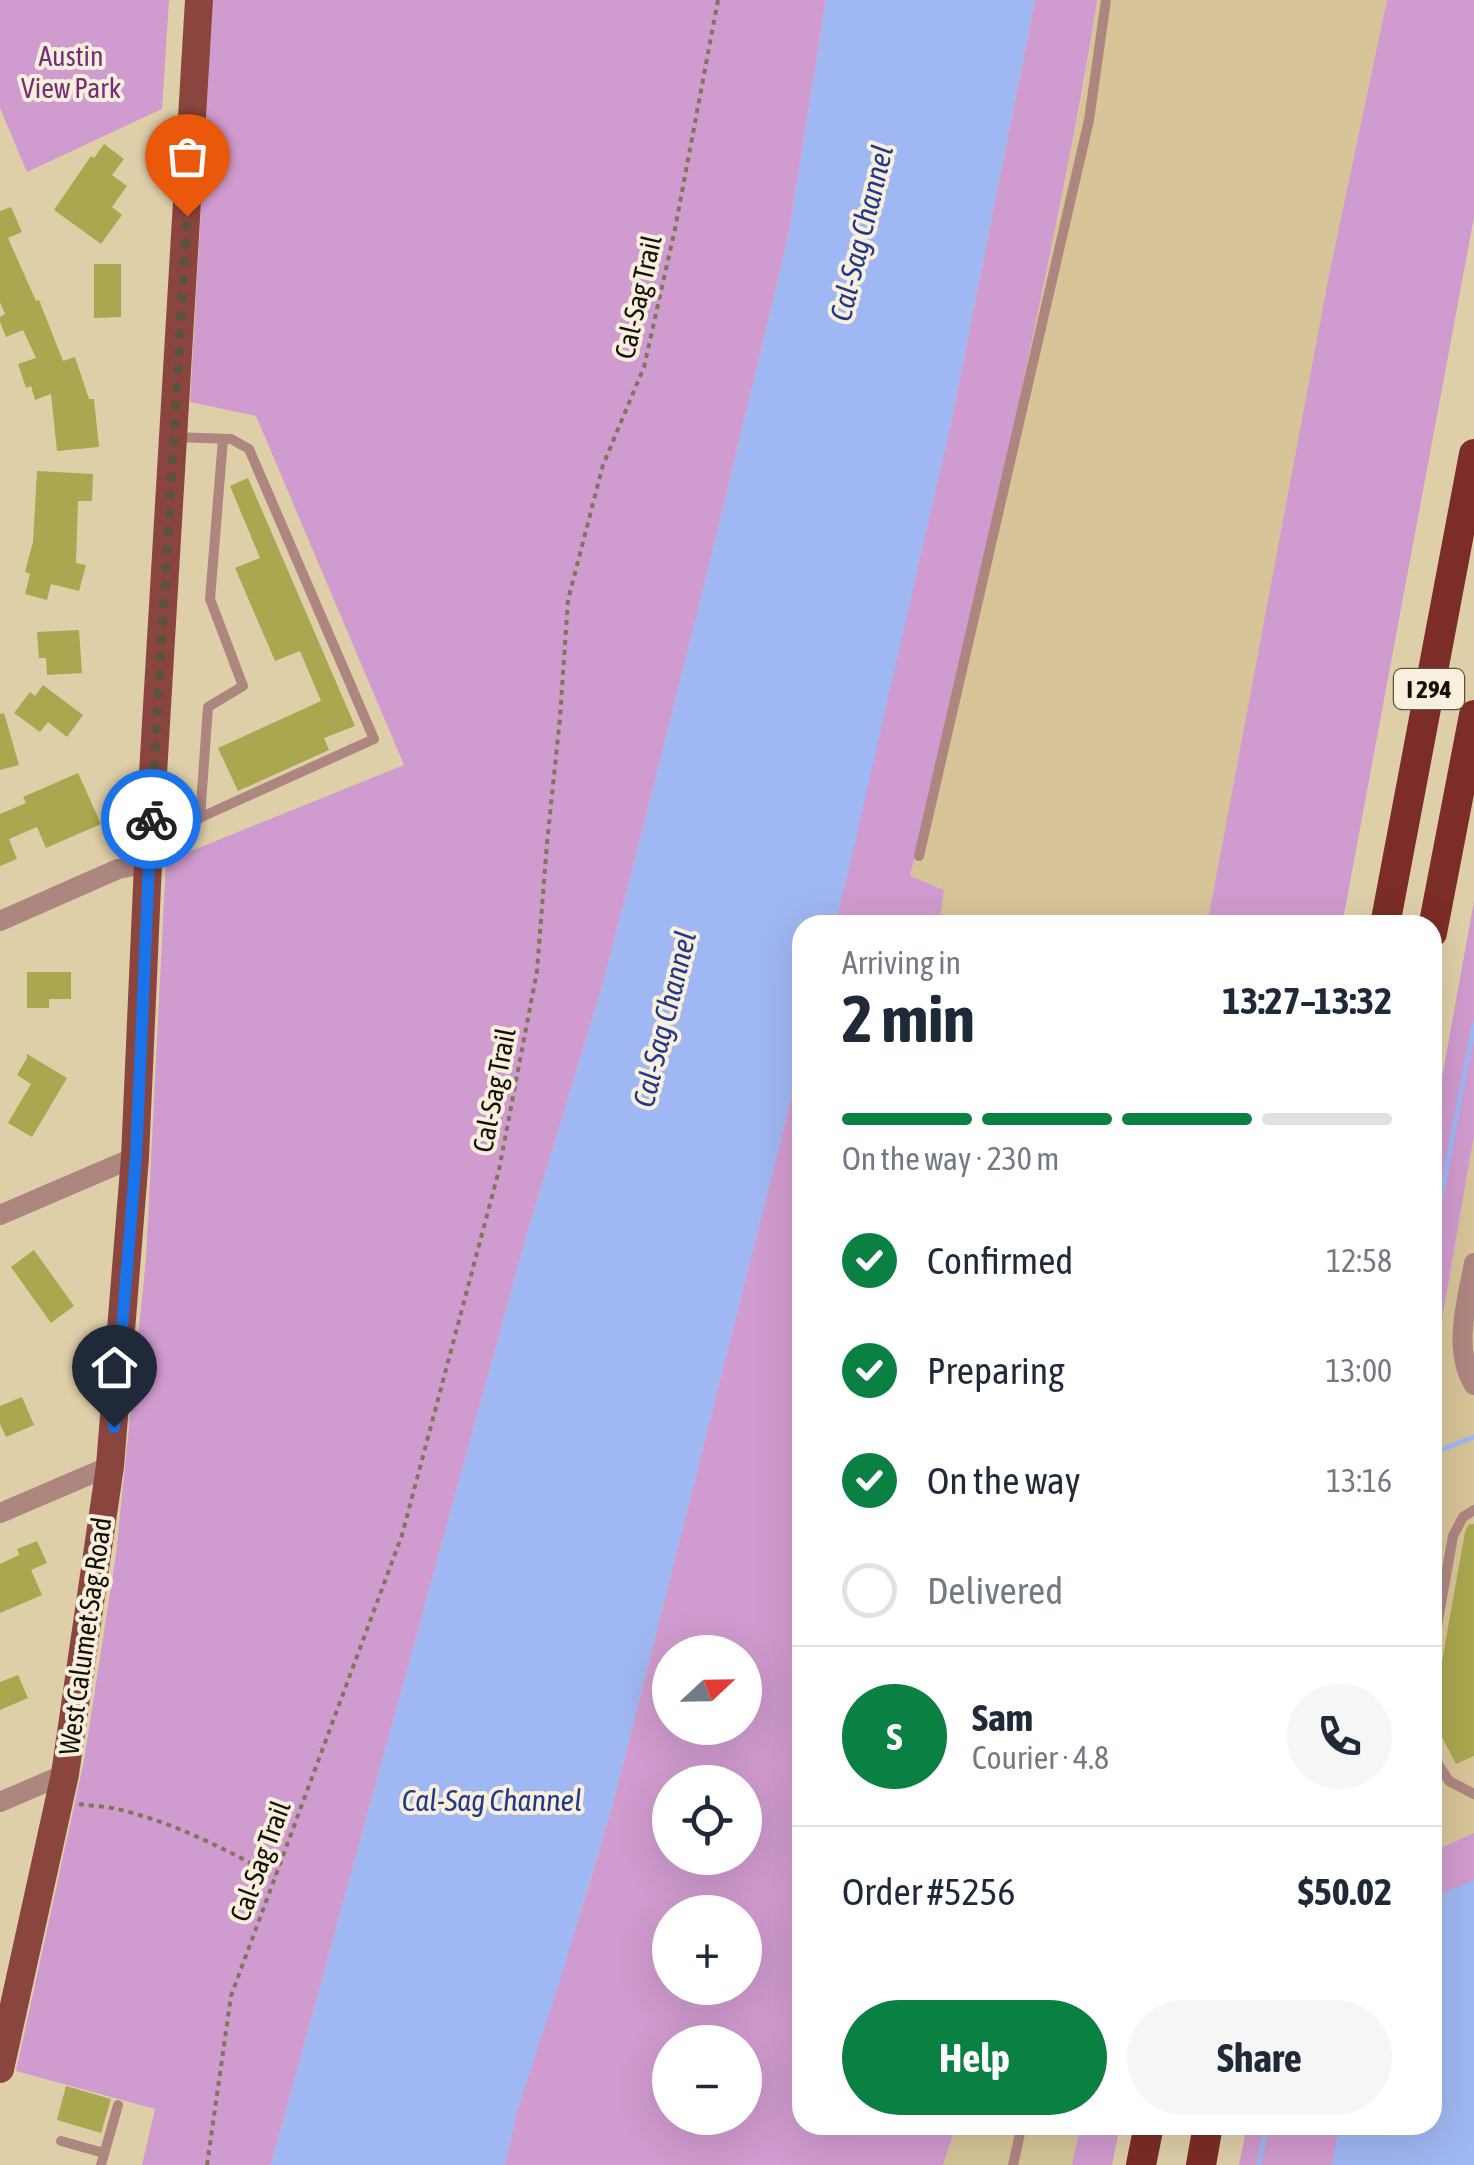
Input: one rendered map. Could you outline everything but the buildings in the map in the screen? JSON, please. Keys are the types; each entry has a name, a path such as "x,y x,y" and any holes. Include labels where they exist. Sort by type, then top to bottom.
{"highway":[{"name":"I 294","path":"1386,915 1474,454"},
{"name":"I 294","path":"1435,915 1474,715"},
{"path":"1142,2165 1148,2135"},
{"path":"1200,2165 1206,2135"}],"main road":[{"name":"West Calumet Sag Road","path":"0,2069 65,1774 110,1466 136,1157 149,852 200,0"}],"street":[{"path":"0,920 149,852"},
{"path":"0,1215 136,1157"},
{"path":"1474,1263 1463,1324 1464,1355 1474,1385"},
{"path":"0,1513 110,1466"},
{"path":"0,1802 65,1774"}],"lane":[{"path":"919,856 1089,120 1106,0"},
{"path":"149,852 200,818 374,739 250,448 231,440 174,436"},
{"path":"200,818 208,707 243,686 210,599 223,439"},
{"path":"1442,1598 1453,1536 1463,1517 1474,1510"},
{"path":"1442,1770 1449,1781 1474,1794"},
{"path":"61,2141 102,2159 118,2105"},
{"path":"1013,2165 1020,2135"}],"path":[{"name":"Cal-Sag Trail","path":"207,2165 231,1996 402,1535 499,1170 537,971 568,600 603,466 644,367 675,230 718,0"},
{"path":"59,1802 116,1808 178,1829 276,1876"}],"shaded area":[{"path":"1097,0 1387,0 1329,275 1209,915 940,915 944,890 910,877 972,616 1084,87"},
{"path":"1474,1135 1474,1833 1442,1847 1442,1319"},
{"path":"953,2135 1078,2135 1072,2165 943,2165"}],"green space":[{"name":"Austin View Park","path":"0,0 169,0 162,109 27,172 0,108"},
{"path":"213,0 826,0 788,238 604,980 528,1230 271,2165 142,2165 155,2109 16,2071 84,1761 116,1554 146,1259 166,861 404,765 256,416 190,402"},
{"path":"1035,0 1097,0 1025,373 910,876 944,890 940,915 837,915 951,423"},
{"path":"1387,0 1474,0 1474,217 1344,915 1209,915 1329,275"},
{"path":"1474,901 1474,1135 1442,1319 1442,1077"},
{"path":"792,1095 792,2135 953,2135 943,2165 505,2165 517,2111 614,1800 652,1649 652,1745 762,1745 762,1635 656,1635"},
{"path":"1474,1833 1474,2165 1239,2165 1245,2135 1442,2135 1442,1847"},
{"path":"1078,2135 1118,2135 1112,2165 1072,2165"}],"water":[{"name":"Cal-Sag Channel","path":"826,0 1035,0 951,423 849,869 838,915 792,915 792,1095 656,1635 652,1635 652,1649 614,1800 517,2111 505,2165 271,2165 528,1230 604,980 788,238"},
{"path":"1474,1880 1474,2165 1332,2165 1337,2135 1442,2135 1442,1893"}],"waterway":[{"path":"1442,1192 1474,1025"},
{"path":"1442,1449 1474,1437"},
{"path":"1259,2165 1264,2135"}],"way so far":[{"path":"151,819 187,216"}],"route":[{"path":"114,1427 136,1157 151,819"}]}
